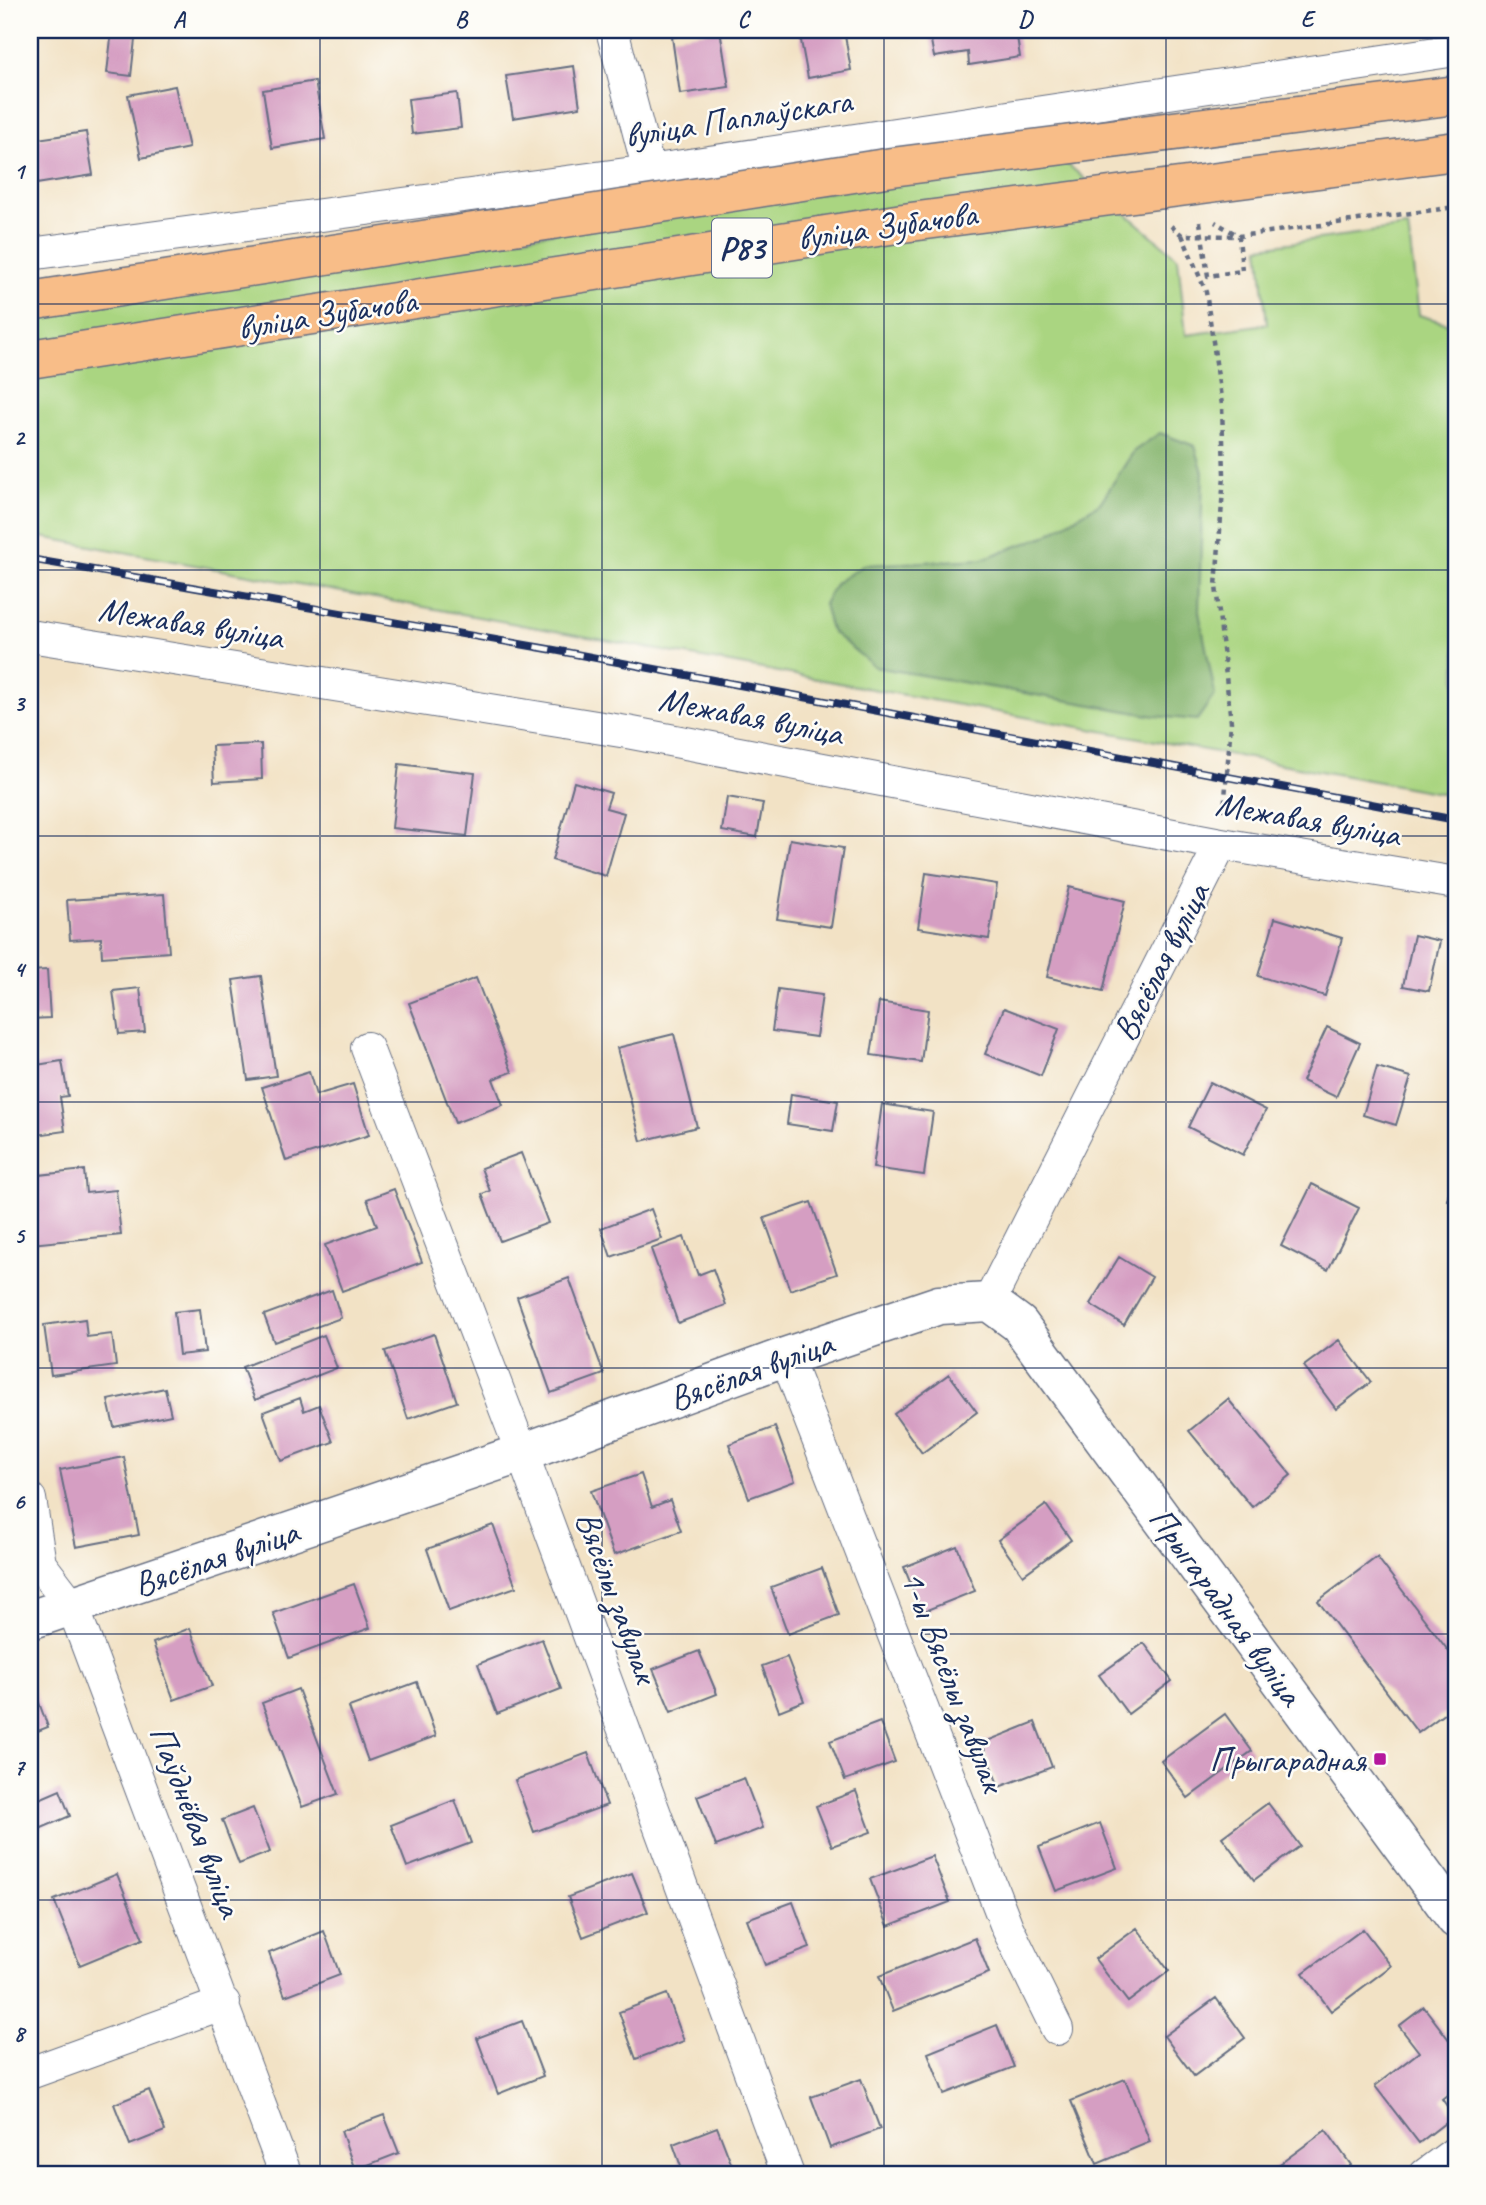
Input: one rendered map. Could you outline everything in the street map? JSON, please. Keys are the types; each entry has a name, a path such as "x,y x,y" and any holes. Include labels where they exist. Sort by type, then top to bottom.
{"highway":[{"name":"вуліца Зубачова","path":"30,301 892,167 1456,95"},
{"name":"вуліца Зубачова","path":"30,359 903,222 1456,151"}],"street":[{"path":"612,30 649,171"},
{"name":"вуліца Паплаўскага","path":"30,254 649,171 1456,50"},
{"name":"Межавая вуліца","path":"30,636 627,732 1221,844 1456,883"},
{"name":"Вясёлая вуліца","path":"30,1620 522,1453 786,1357 939,1306 989,1302 1221,844"},
{"name":"Вясёлы завулак","path":"367,1048 522,1453 788,2175"},
{"name":"Прыгарадная вуліца","path":"989,1302 1019,1324 1456,1919"},
{"name":"1-ы Вясёлы завулак","path":"786,1357 1007,1927 1058,2029"},
{"name":"Паўднёвая вуліца","path":"30,1499 40,1564 73,1607 224,2003 286,2175"},
{"path":"30,2073 224,2003"},
{"path":"1425,2175 1456,2152"}],"path":[{"path":"1199,214 1208,276 1242,271 1238,236"},
{"path":"1182,235 1206,292 1222,405 1224,475 1216,586 1231,722 1221,844"}],"green space":[{"path":"1059,157 1178,258 1186,335 1267,324 1259,247 1408,227 1419,315 1456,326 1456,796 30,535 30,311"},
{"path":"1160,433 1195,446 1203,472 1199,612 1215,694 1197,720 1155,716 875,667 831,631 824,604 836,583 864,565 982,559 1045,536 1100,503 1134,451"}],"building":[{"path":"112,30 136,30 131,76 107,73"},
{"path":"720,30 729,87 680,94 672,37"},
{"path":"799,30 844,30 851,70 808,78"},
{"path":"929,30 1016,30 1020,57 969,65 968,52 934,57"},
{"path":"574,66 580,107 513,118 506,76"},
{"path":"315,81 325,139 272,148 263,90"},
{"path":"175,86 189,148 141,158 128,95"},
{"path":"457,93 461,128 412,134 408,99"},
{"path":"86,132 93,175 30,185 30,140"},
{"path":"261,744 262,779 214,782 212,746"},
{"path":"399,764 475,773 467,836 392,828"},
{"path":"574,782 611,793 606,808 624,813 606,876 552,860"},
{"path":"727,797 763,803 757,837 722,831"},
{"path":"790,839 843,848 831,927 777,919"},
{"path":"926,873 997,884 989,939 918,928"},
{"path":"1069,887 1125,901 1103,991 1047,977"},
{"path":"164,894 169,952 102,957 101,938 70,940 67,900"},
{"path":"1275,918 1342,938 1325,996 1258,976"},
{"path":"1414,935 1440,941 1429,991 1403,986"},
{"path":"47,970 50,1018 30,1019 30,971"},
{"path":"261,976 276,1076 248,1080 233,980"},
{"path":"476,978 512,1072 493,1079 503,1105 455,1123 409,1003"},
{"path":"140,988 145,1032 119,1034 113,991"},
{"path":"778,989 822,995 816,1037 772,1031"},
{"path":"879,1002 928,1010 921,1062 871,1055"},
{"path":"1004,1008 1059,1029 1041,1076 985,1054"},
{"path":"1327,1027 1360,1043 1336,1097 1302,1081"},
{"path":"674,1034 697,1127 641,1141 617,1048"},
{"path":"62,1061 68,1096 60,1097 65,1131 37,1135 30,1102 30,1066"},
{"path":"1377,1067 1411,1077 1396,1125 1363,1115"},
{"path":"309,1072 316,1095 353,1084 369,1135 286,1161 262,1087"},
{"path":"1210,1082 1266,1110 1243,1155 1188,1127"},
{"path":"791,1094 838,1101 833,1131 787,1124"},
{"path":"882,1104 933,1112 924,1175 873,1168"},
{"path":"521,1153 548,1223 500,1241 482,1194 490,1191 481,1168"},
{"path":"1456,1165 1456,1202 1447,1200"},
{"path":"84,1170 86,1193 116,1190 121,1235 31,1244 30,1176"},
{"path":"1312,1184 1359,1208 1328,1270 1281,1246"},
{"path":"394,1189 422,1262 342,1291 325,1245 377,1226 367,1199"},
{"path":"811,1202 837,1274 790,1290 764,1218"},
{"path":"651,1209 662,1239 611,1257 601,1228"},
{"path":"684,1237 698,1275 713,1269 726,1305 678,1323 651,1249"},
{"path":"1119,1257 1152,1277 1124,1325 1090,1304"},
{"path":"569,1278 604,1374 551,1393 517,1297"},
{"path":"332,1290 341,1318 274,1342 264,1315"},
{"path":"200,1309 205,1352 179,1355 174,1312"},
{"path":"85,1319 87,1337 112,1334 116,1366 51,1375 44,1325"},
{"path":"434,1334 457,1402 408,1419 385,1351"},
{"path":"324,1335 337,1368 255,1400 242,1367"},
{"path":"1339,1340 1371,1382 1336,1409 1304,1366"},
{"path":"949,1374 977,1412 922,1453 894,1414"},
{"path":"165,1388 171,1415 114,1427 108,1400"},
{"path":"300,1398 304,1411 319,1405 333,1442 281,1461 263,1412"},
{"path":"1228,1399 1291,1475 1252,1507 1189,1431"},
{"path":"775,1427 795,1481 749,1498 729,1444"},
{"path":"124,1457 139,1535 76,1547 60,1470"},
{"path":"641,1474 652,1507 670,1500 681,1531 614,1555 591,1491"},
{"path":"1046,1505 1071,1540 1023,1575 998,1540"},
{"path":"493,1525 516,1587 449,1611 427,1549"},
{"path":"957,1546 975,1591 922,1612 904,1567"},
{"path":"1377,1557 1456,1661 1456,1705 1418,1733 1318,1601"},
{"path":"822,1568 839,1615 788,1634 771,1587"},
{"path":"354,1584 370,1628 289,1658 273,1613"},
{"path":"190,1628 212,1686 174,1700 153,1643"},
{"path":"542,1639 561,1689 497,1714 478,1664"},
{"path":"1144,1643 1172,1681 1128,1714 1099,1675"},
{"path":"699,1651 717,1694 671,1712 653,1669"},
{"path":"787,1657 804,1701 779,1711 762,1666"},
{"path":"30,1679 48,1727 30,1734"},
{"path":"417,1682 436,1736 368,1761 349,1707"},
{"path":"298,1689 338,1794 302,1807 262,1703"},
{"path":"1225,1714 1252,1751 1188,1798 1161,1761"},
{"path":"880,1722 895,1762 845,1780 830,1741"},
{"path":"1035,1722 1052,1767 999,1787 982,1743"},
{"path":"588,1753 607,1805 534,1832 515,1780"},
{"path":"744,1778 763,1828 716,1846 697,1796"},
{"path":"60,1790 70,1816 30,1833 30,1803"},
{"path":"856,1791 871,1832 832,1846 816,1806"},
{"path":"455,1800 471,1843 407,1867 391,1825"},
{"path":"1268,1803 1300,1846 1254,1880 1222,1837"},
{"path":"253,1808 270,1852 239,1864 222,1820"},
{"path":"1100,1823 1117,1868 1056,1891 1039,1847"},
{"path":"932,1856 950,1902 888,1926 870,1879"},
{"path":"632,1873 648,1912 583,1937 568,1897"},
{"path":"117,1874 143,1939 80,1965 54,1900"},
{"path":"793,1902 810,1948 765,1965 747,1919"},
{"path":"1137,1928 1169,1971 1128,2002 1095,1959"},
{"path":"1363,1929 1391,1966 1331,2011 1303,1973"},
{"path":"324,1931 340,1975 285,1996 269,1953"},
{"path":"975,1938 989,1973 893,2011 879,1976"},
{"path":"667,1994 684,2041 636,2059 619,2012"},
{"path":"1216,1998 1245,2038 1194,2076 1164,2036"},
{"path":"1424,2007 1456,2049 1456,2088 1442,2099 1454,2116 1419,2143 1375,2086 1419,2052 1399,2026"},
{"path":"522,2021 543,2076 498,2094 477,2038"},
{"path":"997,2025 1014,2067 944,2094 928,2053"},
{"path":"861,2079 880,2129 830,2148 811,2097"},
{"path":"1125,2079 1150,2142 1097,2164 1071,2101"},
{"path":"149,2090 165,2131 130,2145 114,2104"},
{"path":"384,2115 399,2153 355,2170 341,2131"},
{"path":"717,2127 734,2171 723,2175 684,2175 673,2144"},
{"path":"1326,2130 1351,2165 1337,2175 1272,2175 1269,2172"}],"railway":[{"path":"30,559 554,650 1456,820"}],"place":[{"name":"Прыгарадная","path":"1380,1759"}]}
